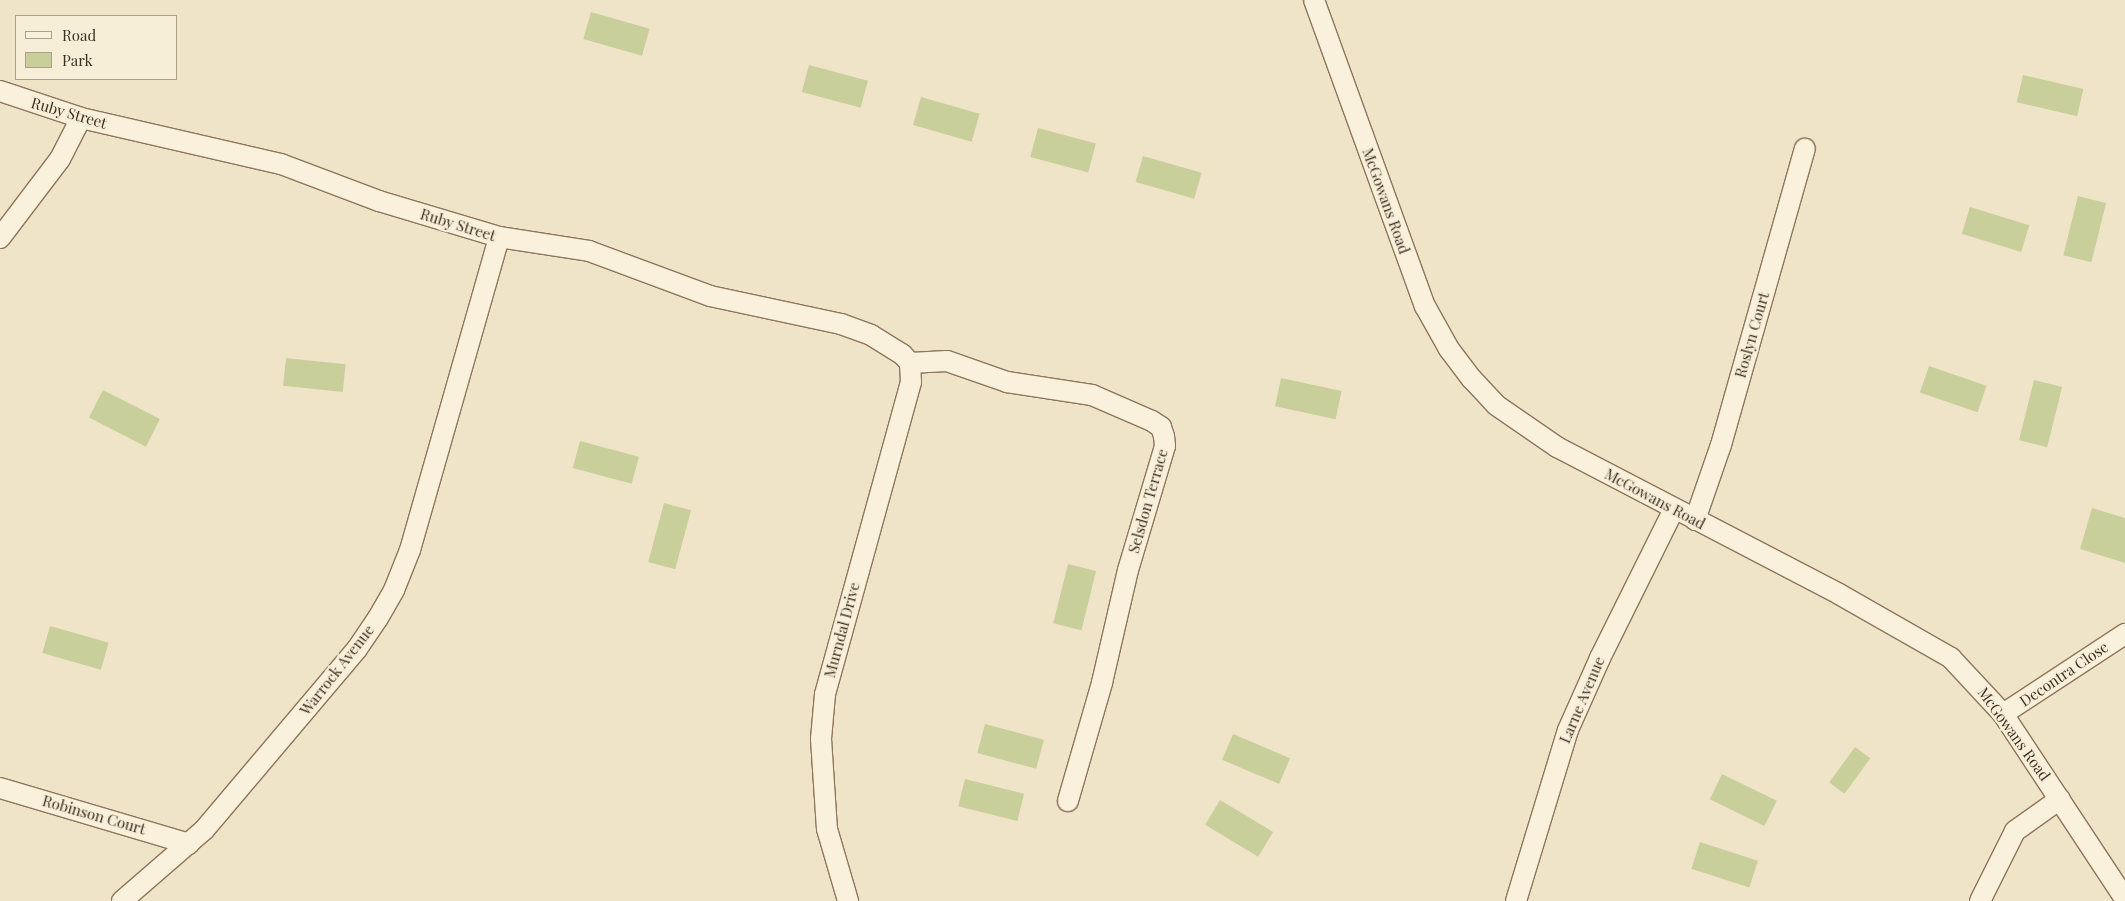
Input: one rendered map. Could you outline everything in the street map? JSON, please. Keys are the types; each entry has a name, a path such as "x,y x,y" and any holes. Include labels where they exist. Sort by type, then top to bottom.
{"street":[{"name":"McGowans Road","path":"1314,0 1425,306 1449,349 1496,405 1530,431 1936,648 1972,676 2003,714 2125,899"},
{"name":"Ruby Street","path":"0,91 81,118 249,154 386,203 499,237 589,251 710,296 841,324 891,346 910,363"},
{"path":"0,238 60,159 81,118"},
{"name":"Roslyn Court","path":"1694,520 1721,445 1805,150"},
{"name":"Warrock Avenue","path":"122,901 189,844 357,649 394,590 410,550 499,237"},
{"name":"Selsdon Terrace","path":"910,363 946,361 1007,382 1092,395 1152,421 1161,427 1165,446 1128,570 1102,683 1068,800"},
{"name":"Murndal Drive","path":"848,901 827,829 821,739 825,694 909,392 910,363"},
{"name":"Larne Avenue","path":"1516,901 1568,730 1600,658 1674,509"},
{"name":"Decontra Close","path":"2003,714 2125,634"},
{"name":"Robinson Court","path":"0,788 189,844"},
{"path":"1980,901 2015,831 2060,799"}],"green space":[{"path":"591,12 650,29 642,56 583,39"},
{"path":"809,65 868,81 861,108 802,92"},
{"path":"2023,75 2083,89 2077,116 2017,102"},
{"path":"921,97 980,114 972,142 913,125"},
{"path":"1038,128 1096,144 1088,173 1030,157"},
{"path":"1143,156 1202,173 1194,199 1136,182"},
{"path":"2078,196 2106,203 2091,262 2063,255"},
{"path":"1970,207 2029,225 2021,252 1962,234"},
{"path":"286,358 346,364 343,392 283,386"},
{"path":"1929,366 1987,386 1978,412 1920,392"},
{"path":"1281,378 1342,391 1336,419 1275,406"},
{"path":"2034,380 2062,387 2047,447 2019,440"},
{"path":"103,390 160,419 146,447 89,418"},
{"path":"580,441 639,457 632,484 573,468"},
{"path":"664,503 691,510 675,569 648,562"},
{"path":"2092,508 2125,518 2125,563 2080,549"},
{"path":"1068,564 1096,571 1081,630 1053,623"},
{"path":"50,626 109,643 101,670 42,653"},
{"path":"985,724 1044,740 1036,769 977,753"},
{"path":"1233,734 1290,758 1279,784 1222,760"},
{"path":"1855,747 1870,758 1845,794 1829,783"},
{"path":"1722,774 1777,801 1765,826 1710,799"},
{"path":"965,779 1024,794 1017,821 958,806"},
{"path":"1220,800 1273,832 1258,857 1205,825"},
{"path":"1700,842 1758,861 1749,887 1691,869"}]}
